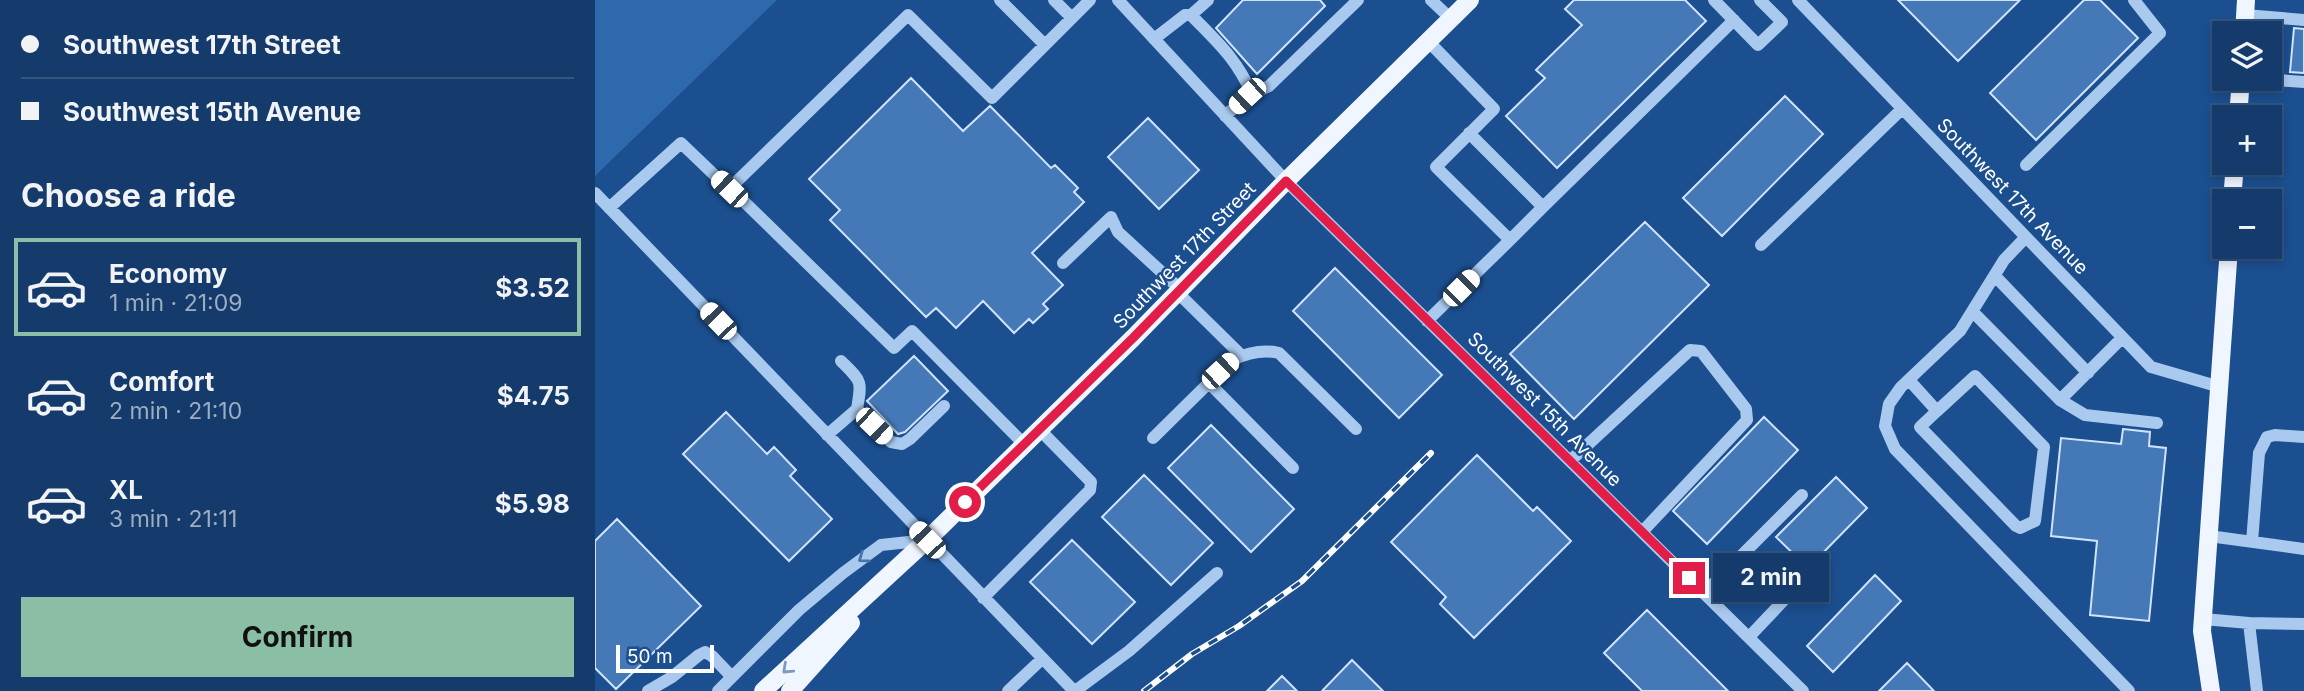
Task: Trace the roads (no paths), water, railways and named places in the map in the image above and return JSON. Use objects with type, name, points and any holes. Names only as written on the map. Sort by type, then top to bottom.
[{"type":"main road","name":"Southwest 17th Street","points":[[763,691],[927,540],[1470,0]]},
{"type":"main road","points":[[2211,691],[2202,631],[2228,259]]},
{"type":"main road","name":"Southwest 17th Street","points":[[790,691],[927,540]]},
{"type":"street","points":[[1000,0],[1045,45]]},
{"type":"street","points":[[1053,0],[1072,18]]},
{"type":"street","points":[[730,188],[908,15],[992,98],[1090,0]]},
{"type":"street","name":"Southwest 15th Avenue","points":[[1118,0],[1286,181],[1804,691]]},
{"type":"street","points":[[1154,39],[1185,15],[1191,15],[1208,0]]},
{"type":"street","points":[[1226,116],[1247,96],[1269,86],[1358,0]]},
{"type":"street","points":[[1431,0],[1451,19]]},
{"type":"street","points":[[1714,0],[1758,45],[1782,22],[1760,0]]},
{"type":"street","points":[[2026,165],[2160,33],[2134,0]]},
{"type":"street","name":"Southwest 17th Avenue","points":[[1799,1],[2151,367],[2220,387]]},
{"type":"street","points":[[1191,15],[1231,56],[1242,71],[1252,93]]},
{"type":"street","points":[[2245,16],[2304,20]]},
{"type":"street","points":[[1427,321],[1734,20]]},
{"type":"street","points":[[1428,41],[1494,109],[1436,167],[1510,240]]},
{"type":"street","points":[[2282,80],[2304,82]]},
{"type":"street","points":[[1761,245],[1902,109]]},
{"type":"street","points":[[1469,134],[1543,207]]},
{"type":"street","points":[[1024,444],[912,331],[894,348],[681,143],[600,202],[1074,691],[1129,651],[1217,573]]},
{"type":"street","points":[[1063,263],[1111,217],[1118,232],[1241,355]]},
{"type":"street","points":[[2026,237],[2004,260],[1960,331],[1909,380],[1889,404],[1885,426],[1895,449],[2129,691]]},
{"type":"street","points":[[1994,276],[2088,373]]},
{"type":"street","points":[[1973,312],[2060,400],[2085,415],[2157,423]]},
{"type":"street","points":[[2060,400],[2122,338]]},
{"type":"street","points":[[1153,438],[1232,360],[1241,355],[1267,350],[1279,353],[1356,429]]},
{"type":"street","points":[[1570,461],[1691,350],[1701,351],[1746,409],[1747,420],[1642,532]]},
{"type":"street","points":[[827,435],[856,409],[861,385],[858,377],[841,361]]},
{"type":"street","points":[[1975,376],[2044,447],[2035,521],[2020,528],[2016,526],[1920,427],[1937,411],[1975,376]]},
{"type":"street","points":[[1909,380],[1937,411]]},
{"type":"street","points":[[1208,383],[1293,468]]},
{"type":"street","points":[[856,409],[891,442],[902,444],[944,406]]},
{"type":"street","points":[[983,598],[1090,490],[1091,482],[1039,429]]},
{"type":"street","points":[[2252,542],[2259,453],[2267,437],[2304,437]]},
{"type":"street","points":[[1704,593],[1802,495]]},
{"type":"street","points":[[2209,536],[2304,549]]},
{"type":"street","points":[[718,691],[799,610],[881,545],[927,540]]},
{"type":"street","points":[[1749,637],[1800,583]]},
{"type":"street","points":[[2203,619],[2304,624]]},
{"type":"street","points":[[2249,623],[2257,691]]},
{"type":"street","points":[[648,691],[665,682],[705,652],[732,677]]},
{"type":"street","points":[[1008,691],[1042,660]]},
{"type":"railway","points":[[1144,691],[1192,654],[1239,626],[1302,581],[1431,453]]}]
